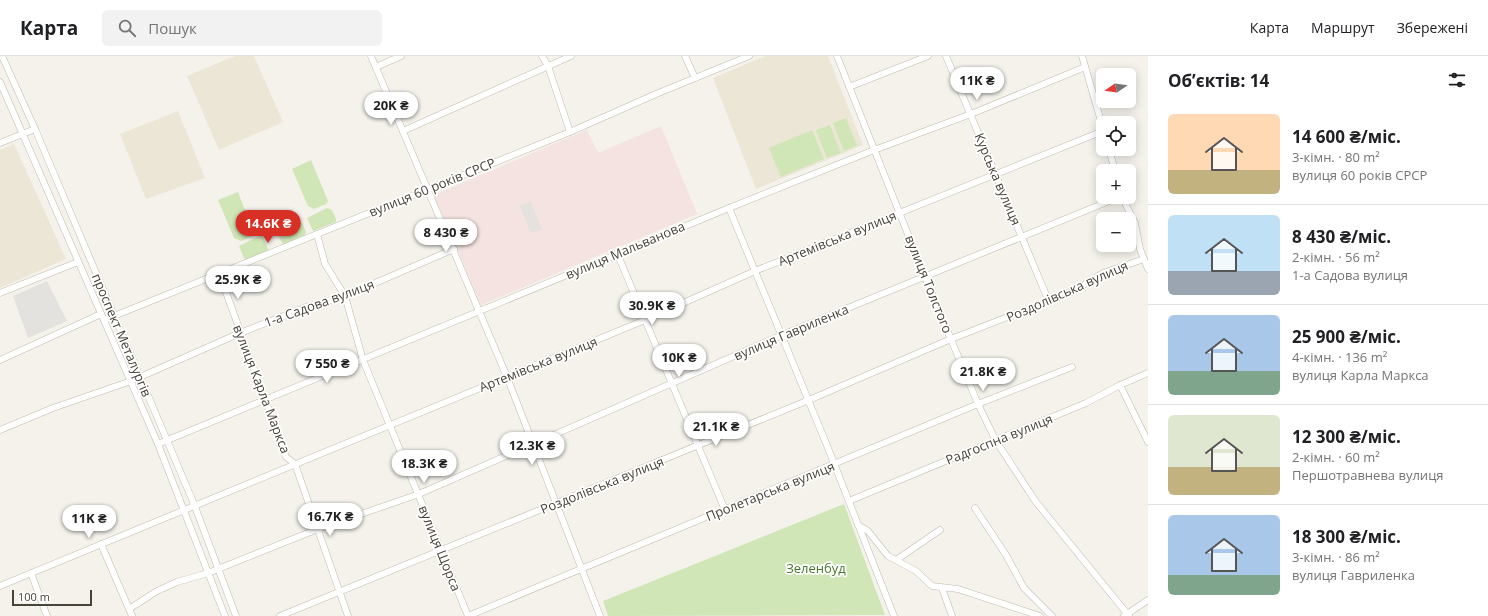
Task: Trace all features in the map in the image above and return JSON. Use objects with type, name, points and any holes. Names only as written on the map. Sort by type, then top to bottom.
[{"type":"street","name":"проспект Металургів","points":[[2,56],[35,129],[167,439],[194,504],[236,616]]},
{"type":"street","points":[[371,56],[507,377],[600,616]]},
{"type":"street","points":[[376,67],[401,56]]},
{"type":"street","points":[[542,56],[548,66],[570,132]]},
{"type":"street","points":[[403,131],[571,56]]},
{"type":"street","points":[[685,56],[695,78]]},
{"type":"street","name":"вулиця 60 років СРСР","points":[[104,320],[570,132],[749,56]]},
{"type":"street","name":"вулиця Толстого","points":[[837,56],[925,277],[978,404],[996,441],[1036,502],[1127,615]]},
{"type":"street","points":[[849,87],[928,56]]},
{"type":"street","name":"Курська вулиця","points":[[946,56],[1049,302]]},
{"type":"street","points":[[1082,56],[1099,116]]},
{"type":"street","name":"вулиця Мальванова","points":[[158,444],[729,208],[874,150],[971,114],[1085,67]]},
{"type":"street","name":"проспект Металургів","points":[[0,82],[158,444],[225,616]]},
{"type":"street","points":[[0,143],[35,129]]},
{"type":"street","name":"Артемівська вулиця","points":[[184,509],[645,320],[755,271],[1096,134]]},
{"type":"street","name":"вулиця Гавриленка","points":[[208,573],[318,529],[419,494],[782,335],[1103,204]]},
{"type":"street","points":[[1124,204],[1135,222],[1148,269]]},
{"type":"street","points":[[729,208],[809,400],[894,616]]},
{"type":"street","name":"вулиця Щорса","points":[[317,234],[325,264],[345,296],[363,360],[391,424],[468,616]]},
{"type":"street","name":"1-а Садова вулиця","points":[[131,381],[240,333],[309,306],[345,296],[454,249]]},
{"type":"street","points":[[617,254],[725,510]]},
{"type":"street","name":"Роздолівська вулиця","points":[[280,616],[809,400],[951,339],[1049,302],[1074,291],[1103,273],[1144,259]]},
{"type":"street","points":[[0,293],[78,262]]},
{"type":"street","points":[[82,270],[92,264]]},
{"type":"street","name":"вулиця Карла Маркса","points":[[219,273],[286,457],[295,464],[348,616]]},
{"type":"street","points":[[0,360],[101,314]]},
{"type":"street","name":"Пролетарська вулиця","points":[[468,616],[835,465],[978,404],[1072,367]]},
{"type":"street","name":"Радгоспна вулиця","points":[[849,501],[1086,403],[1120,385],[1148,373]]},
{"type":"street","points":[[0,430],[53,408],[131,381]]},
{"type":"street","points":[[1120,385],[1148,442]]},
{"type":"street","points":[[975,508],[1006,555],[1024,588],[1052,616]]},
{"type":"street","points":[[0,586],[184,509]]},
{"type":"street","points":[[858,525],[868,531],[888,556],[916,571],[932,586],[958,590],[1040,616]]},
{"type":"street","points":[[896,560],[940,530]]},
{"type":"street","points":[[101,544],[132,616]]},
{"type":"street","points":[[30,573],[47,616]]},
{"type":"street","points":[[129,609],[157,591],[177,582],[208,573]]},
{"type":"street","points":[[942,588],[952,616]]},
{"type":"street","points":[[1127,615],[1148,600]]},
{"type":"shaded area","points":[[235,56],[254,56],[283,122],[219,150],[187,76]]},
{"type":"shaded area","points":[[765,56],[828,56],[863,145],[756,189],[713,78]]},
{"type":"shaded area","points":[[178,111],[205,178],[146,199],[120,134]]},
{"type":"shaded area","points":[[661,126],[697,214],[481,305],[434,195],[587,130],[598,153]]},
{"type":"shaded area","points":[[14,144],[66,259],[0,288],[0,150]]},
{"type":"shaded area","points":[[531,202],[542,229],[531,233],[520,206]]},
{"type":"shaded area","points":[[47,281],[67,321],[28,338],[13,296]]},
{"type":"green space","points":[[846,118],[857,146],[844,151],[833,123]]},
{"type":"green space","points":[[830,125],[841,153],[827,158],[816,130]]},
{"type":"green space","points":[[812,130],[824,159],[781,177],[769,148]]},
{"type":"green space","points":[[311,160],[328,201],[326,204],[314,209],[308,206],[292,169]]},
{"type":"green space","points":[[238,192],[254,233],[253,236],[241,241],[234,238],[218,200]]},
{"type":"green space","points":[[327,208],[332,210],[336,222],[313,231],[307,218]]},
{"type":"green space","points":[[297,221],[302,223],[306,232],[305,235],[283,245],[276,230]]},
{"type":"green space","points":[[262,235],[269,251],[245,260],[239,246]]},
{"type":"green space","name":"Зеленбуд","points":[[844,504],[885,615],[608,616],[603,601]]}]
